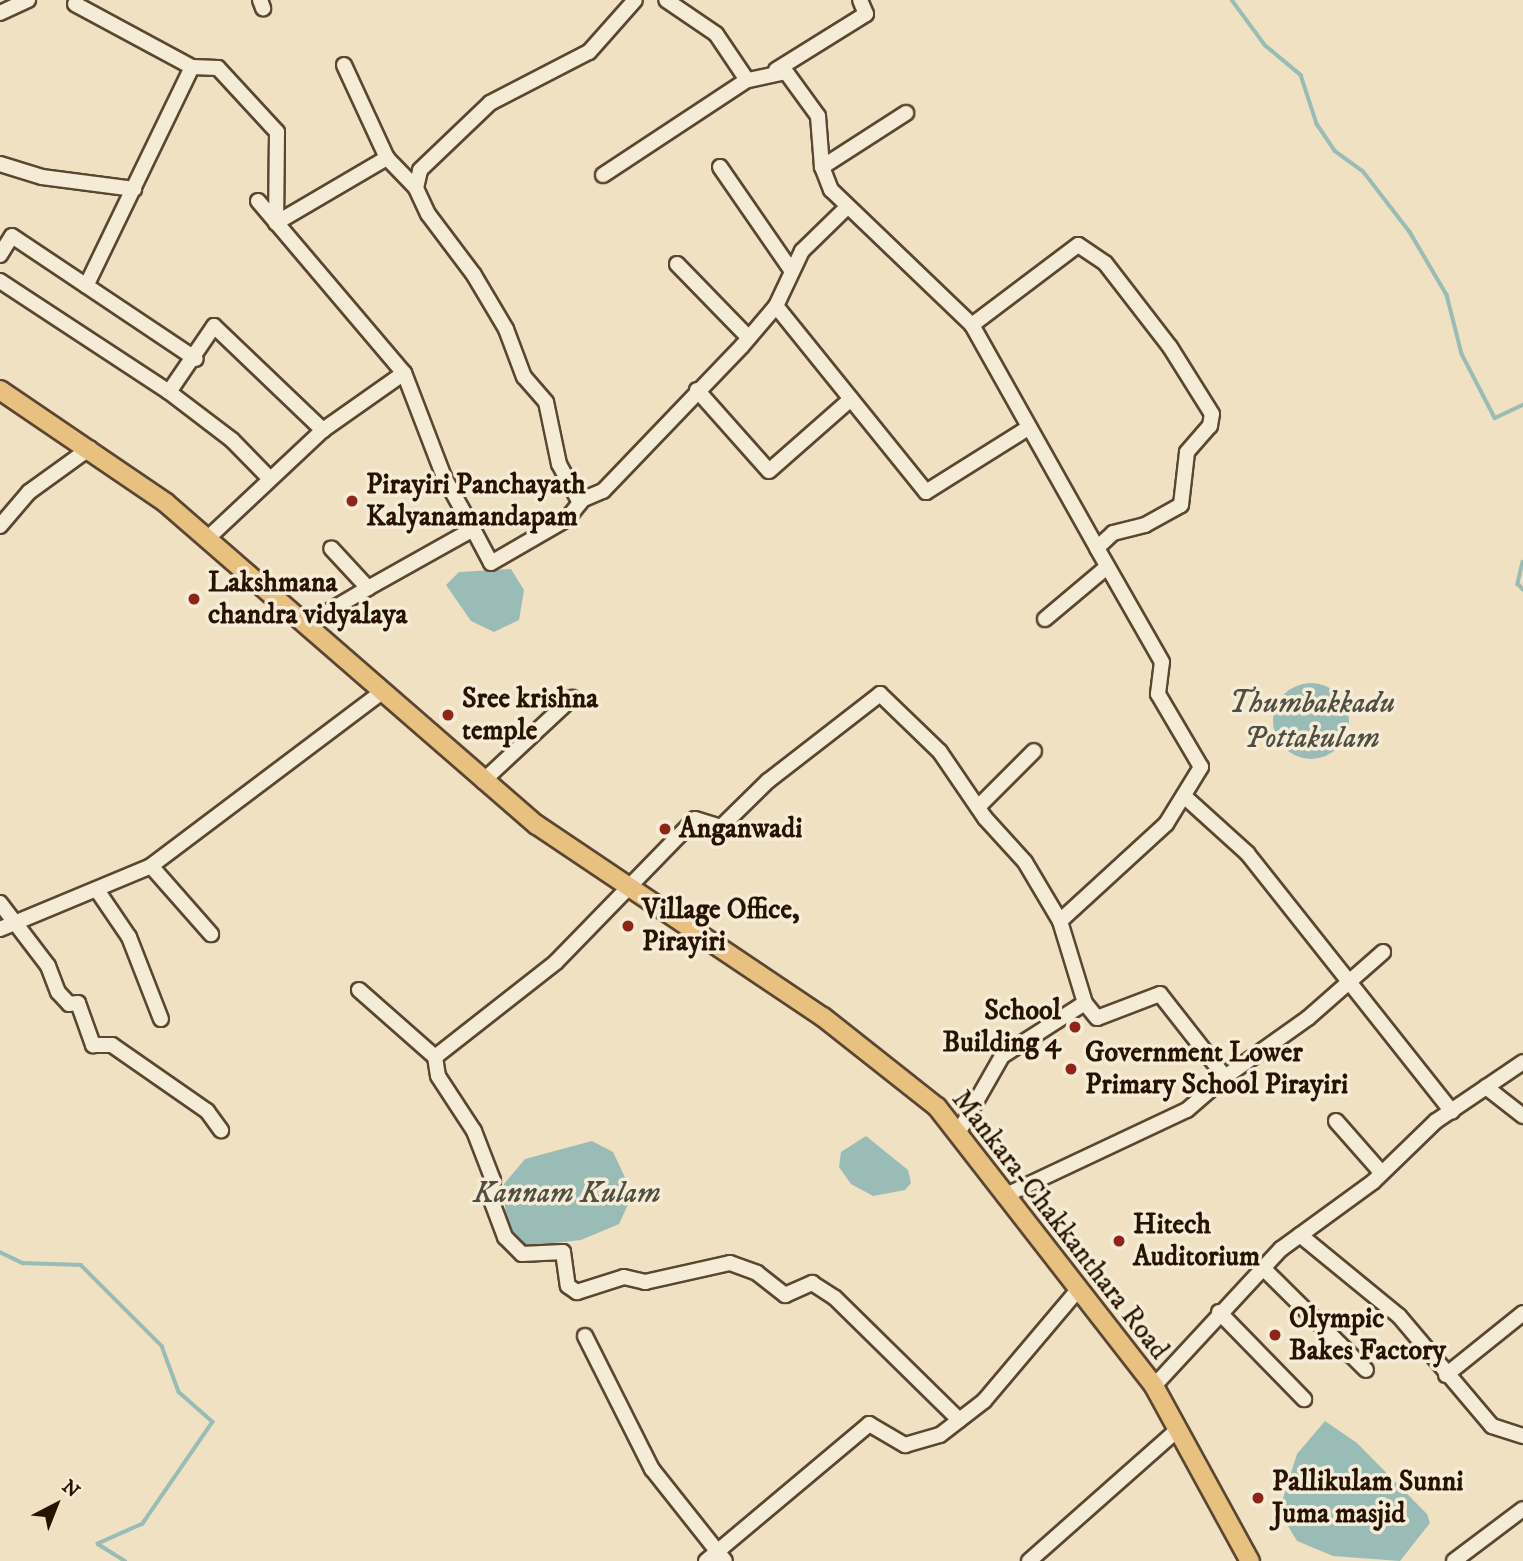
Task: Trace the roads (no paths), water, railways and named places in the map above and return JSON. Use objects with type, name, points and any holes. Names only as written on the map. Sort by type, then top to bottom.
[{"type":"main road","name":"Mankara-Chakkanthara Road","points":[[0,390],[90,448],[208,538],[483,781],[631,887],[823,1017],[937,1107],[1077,1291],[1154,1386],[1250,1561]]},
{"type":"street","points":[[0,13],[28,0]]},
{"type":"street","points":[[416,188],[427,160],[475,115],[583,57],[635,0]]},
{"type":"street","points":[[666,0],[716,34],[747,80]]},
{"type":"street","points":[[603,175],[747,80],[776,70],[866,14],[860,0]]},
{"type":"street","points":[[75,4],[192,67],[218,68],[277,132],[276,223]]},
{"type":"street","points":[[344,65],[387,158],[416,188],[506,329],[523,377],[546,402],[559,464],[579,501]]},
{"type":"street","points":[[86,286],[192,67]]},
{"type":"street","points":[[776,70],[786,72],[818,116],[822,167],[846,208],[884,235],[972,325],[1162,662],[1158,694],[1199,758],[1201,767],[1185,797],[1131,862],[1060,921]]},
{"type":"street","points":[[822,167],[906,113]]},
{"type":"street","points":[[276,223],[387,158]]},
{"type":"street","points":[[0,164],[42,177],[134,189]]},
{"type":"street","points":[[720,167],[791,270]]},
{"type":"street","points":[[258,201],[404,373],[444,477],[491,563],[567,519],[579,501],[603,491],[749,338],[776,306],[802,251],[846,208]]},
{"type":"street","points":[[0,255],[12,236],[196,359]]},
{"type":"street","points":[[972,325],[1078,245],[1096,253],[1127,289],[1212,414],[1210,426],[1195,437],[1183,462],[1181,505],[1145,526],[1113,533],[1097,548]]},
{"type":"street","points":[[677,264],[749,338]]},
{"type":"street","points":[[0,281],[169,391],[232,440],[270,480]]},
{"type":"street","points":[[776,306],[926,492],[1028,428]]},
{"type":"street","points":[[169,391],[196,359],[214,326],[323,430]]},
{"type":"street","points":[[208,538],[323,430],[404,373]]},
{"type":"street","points":[[697,390],[769,471],[851,399]]},
{"type":"street","points":[[0,526],[29,492],[90,448]]},
{"type":"street","points":[[307,624],[473,528]]},
{"type":"street","points":[[331,548],[368,588]]},
{"type":"street","points":[[1045,619],[1107,567]]},
{"type":"street","points":[[0,929],[13,918],[97,890],[151,866],[382,692]]},
{"type":"street","points":[[435,1057],[556,962],[631,887],[643,867],[663,855],[695,819],[722,827],[768,780],[880,694],[940,752],[978,807],[1025,862],[1060,921],[1085,1003],[1097,1018],[1160,994],[1225,1077]]},
{"type":"street","points":[[483,781],[572,698]]},
{"type":"street","points":[[978,807],[1034,751]]},
{"type":"street","points":[[1185,797],[1247,853],[1353,981],[1452,1112]]},
{"type":"street","points":[[151,866],[211,933]]},
{"type":"street","points":[[97,890],[129,937],[161,1019]]},
{"type":"street","points":[[0,903],[59,983],[58,992],[69,1004],[78,1003],[93,1045],[112,1045],[207,1111],[221,1130]]},
{"type":"street","points":[[1004,1196],[1187,1110],[1225,1077],[1353,981],[1383,952]]},
{"type":"street","points":[[359,990],[435,1057],[438,1076],[474,1130],[493,1180],[490,1197],[505,1237],[522,1254],[563,1252],[568,1286],[577,1292],[624,1278],[645,1282],[730,1264],[757,1273],[785,1295],[812,1283],[835,1298],[959,1420]]},
{"type":"street","points":[[957,1135],[1002,1056],[1085,1003]]},
{"type":"street","points":[[1154,1386],[1219,1312],[1300,1235],[1452,1112],[1523,1062]]},
{"type":"street","points":[[1486,1087],[1523,1116]]},
{"type":"street","points":[[1336,1121],[1381,1172]]},
{"type":"street","points":[[1300,1235],[1399,1316],[1446,1375],[1501,1434],[1523,1436]]},
{"type":"street","points":[[1265,1270],[1366,1370]]},
{"type":"street","points":[[585,1336],[652,1469],[715,1559],[869,1424],[905,1445],[940,1435],[984,1401],[1077,1291]]},
{"type":"street","points":[[1219,1312],[1304,1399]]},
{"type":"street","points":[[1446,1375],[1523,1313]]},
{"type":"street","points":[[1029,1561],[1177,1430]]},
{"type":"street","points":[[1454,1561],[1523,1509]]},
{"type":"water","points":[[511,569],[524,590],[519,620],[494,632],[471,621],[446,585],[459,572]]},
{"type":"water","name":"Thumbakkadu Pottakulam","points":[[1311,683],[1325,686],[1338,694],[1346,707],[1349,721],[1346,735],[1338,748],[1325,756],[1311,759],[1297,756],[1284,748],[1276,735],[1273,721],[1276,707],[1284,694],[1297,686]]},
{"type":"water","points":[[866,1136],[908,1170],[911,1183],[905,1190],[873,1196],[851,1184],[839,1167],[841,1152]]},
{"type":"water","name":"Kannam Kulam","points":[[592,1141],[613,1152],[633,1194],[619,1224],[581,1240],[527,1246],[506,1223],[504,1184],[525,1159]]},
{"type":"water","points":[[1325,1421],[1357,1443],[1427,1514],[1430,1523],[1400,1561],[1333,1556],[1297,1541],[1279,1511],[1297,1454]]},
{"type":"waterway","points":[[1232,0],[1265,45],[1301,75],[1317,124],[1335,151],[1363,171],[1410,232],[1447,295],[1462,354],[1495,418],[1523,405]]},
{"type":"waterway","points":[[1523,562],[1518,584],[1523,589]]},
{"type":"waterway","points":[[0,1252],[23,1263],[81,1265],[162,1346],[179,1392],[213,1422],[143,1524],[98,1544],[125,1561]]},
{"type":"place","name":"Pirayiri Panchayath Kalyanamandapam","points":[[352,501]]},
{"type":"place","name":"Lakshmana chandra vidyalaya","points":[[194,599]]},
{"type":"place","name":"Sree krishna temple","points":[[448,715]]},
{"type":"place","name":"Anganwadi","points":[[665,829]]},
{"type":"place","name":"Village Office, Pirayiri","points":[[628,926]]},
{"type":"place","name":"School Building 4","points":[[1075,1027]]},
{"type":"place","name":"Government Lower Primary School Pirayiri","points":[[1071,1069]]},
{"type":"place","name":"Hitech Auditorium","points":[[1119,1241]]},
{"type":"place","name":"Olympic Bakes Factory","points":[[1275,1335]]},
{"type":"place","name":"Pallikulam Sunni Juma masjid","points":[[1258,1498]]}]
